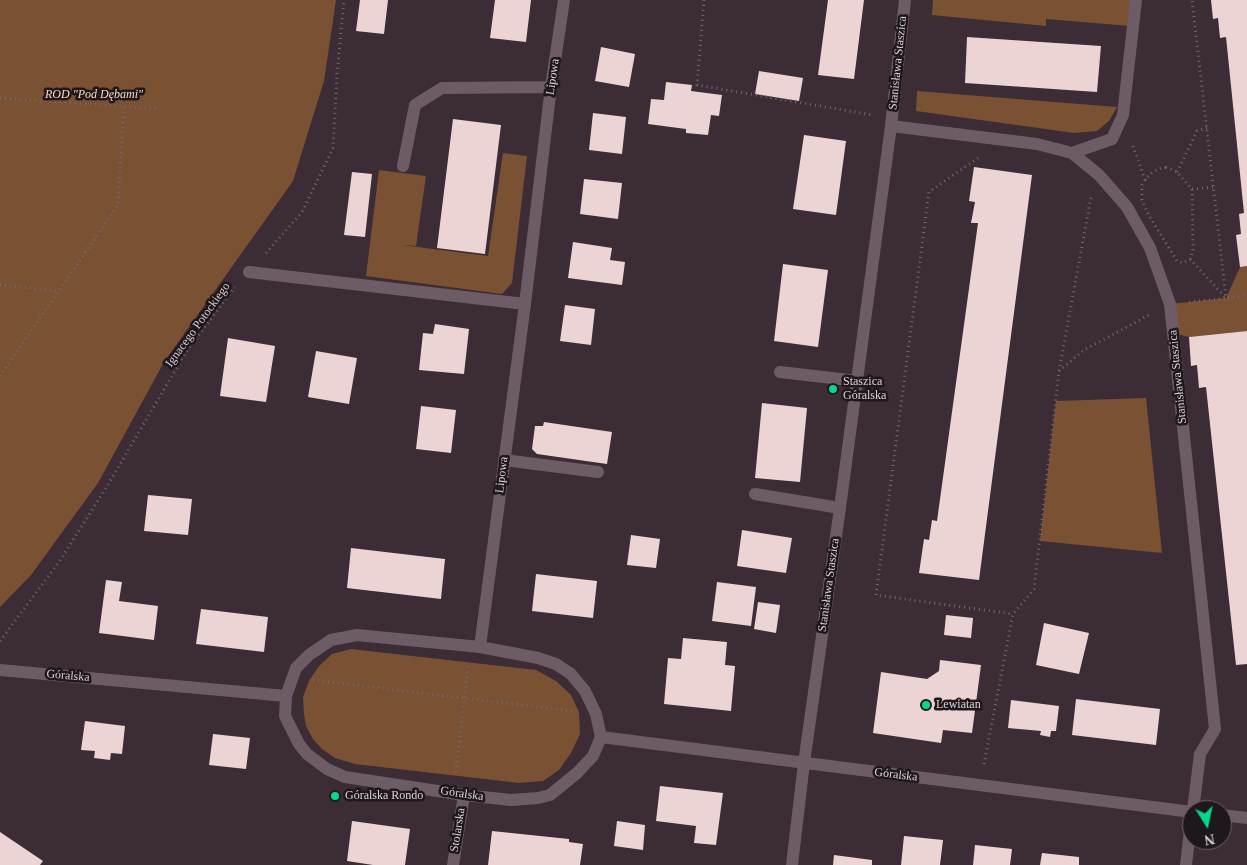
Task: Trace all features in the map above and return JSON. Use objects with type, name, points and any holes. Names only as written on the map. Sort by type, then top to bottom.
[{"type":"street","name":"Lipowa","points":[[475,646],[504,460],[551,87],[564,0]]},
{"type":"street","name":"Stanisława Staszica","points":[[792,865],[804,763],[858,381],[891,126],[905,0]]},
{"type":"street","points":[[1072,153],[1112,139],[1122,115],[1136,0]]},
{"type":"street","points":[[403,166],[415,106],[442,88],[551,87]]},
{"type":"street","name":"Stanisława Staszica","points":[[891,126],[1037,144],[1072,153],[1096,172],[1127,207],[1150,248],[1170,304],[1215,729],[1200,754],[1194,800]]},
{"type":"street","points":[[250,272],[525,304]]},
{"type":"street","points":[[780,372],[858,381]]},
{"type":"street","points":[[504,460],[598,472]]},
{"type":"street","points":[[755,494],[840,508]]},
{"type":"street","name":"Góralska","points":[[357,636],[475,646],[538,658],[556,664],[571,674],[585,691],[596,714],[601,737],[592,756],[577,773],[550,795],[511,800],[345,777],[327,769],[306,754],[285,716],[286,696],[296,668],[309,655],[331,640],[357,636]]},
{"type":"street","name":"Góralska","points":[[0,670],[286,696]]},
{"type":"street","name":"Góralska","points":[[601,737],[1182,811]]},
{"type":"street","name":"Stolarska","points":[[453,865],[459,794]]},
{"type":"street","points":[[1232,816],[1247,818]]},
{"type":"street","name":"Stanisława Staszica","points":[[1186,865],[1188,850]]},
{"type":"path","name":"Ignacego Potockiego","points":[[0,641],[59,562],[106,488],[186,352],[230,293],[302,212],[333,148],[344,0]]},
{"type":"path","points":[[704,0],[697,85],[876,115]]},
{"type":"path","points":[[1192,0],[1226,298]]},
{"type":"path","points":[[0,98],[158,109]]},
{"type":"path","points":[[0,376],[118,205],[124,107]]},
{"type":"path","points":[[1122,115],[1145,181]]},
{"type":"path","points":[[1177,172],[1197,131],[1206,128]]},
{"type":"path","points":[[1003,140],[929,192],[876,595],[1013,614]]},
{"type":"path","points":[[1166,167],[1177,172],[1192,189],[1193,250],[1190,259],[1183,263],[1177,261],[1148,214],[1142,200],[1142,185],[1149,175],[1158,169],[1166,167]]},
{"type":"path","points":[[984,764],[1013,614],[1034,589],[1060,371],[1096,172]]},
{"type":"path","points":[[1192,189],[1214,188]]},
{"type":"path","points":[[1190,259],[1226,298]]},
{"type":"path","points":[[0,285],[59,291]]},
{"type":"path","points":[[1060,371],[1084,350],[1170,304],[1247,295]]},
{"type":"path","points":[[459,794],[465,698],[475,646]]},
{"type":"path","points":[[292,677],[596,714]]},
{"type":"green space","name":"ROD \"Pod Dębami\"","points":[[0,0],[336,0],[324,81],[293,181],[164,362],[98,483],[31,575],[0,607]]},
{"type":"green space","points":[[933,0],[1131,0],[1129,26],[1046,19],[1046,26],[932,15]]},
{"type":"green space","points":[[917,91],[1117,107],[1109,121],[1097,131],[1074,133],[916,111]]},
{"type":"green space","points":[[503,153],[527,156],[512,283],[502,294],[366,276],[379,170],[426,176],[416,246],[402,245],[488,256]]},
{"type":"green space","points":[[1247,266],[1247,331],[1189,337],[1173,333],[1170,304],[1226,298],[1240,267]]},
{"type":"green space","points":[[1146,398],[1162,553],[1040,541],[1056,401]]},
{"type":"green space","points":[[351,649],[536,670],[556,681],[571,695],[579,712],[580,734],[571,753],[559,770],[543,781],[519,783],[355,764],[335,758],[322,749],[313,739],[306,726],[303,697],[309,681],[319,666],[332,654]]},
{"type":"building","points":[[360,0],[388,0],[384,34],[356,31]]},
{"type":"building","points":[[495,0],[531,0],[526,42],[490,38]]},
{"type":"building","points":[[828,0],[864,0],[854,79],[818,75]]},
{"type":"building","points":[[1211,0],[1247,0],[1247,266],[1240,267],[1236,235],[1241,234],[1239,214],[1244,213],[1226,37],[1220,38],[1218,18],[1213,19]]},
{"type":"building","points":[[967,37],[1101,46],[1097,92],[965,83]]},
{"type":"building","points":[[601,47],[635,54],[629,87],[595,81]]},
{"type":"building","points":[[759,71],[803,78],[799,101],[755,94]]},
{"type":"building","points":[[666,82],[692,85],[691,91],[722,95],[719,116],[711,115],[708,135],[686,133],[686,129],[648,124],[651,99],[664,100]]},
{"type":"building","points":[[593,113],[626,117],[622,154],[589,150]]},
{"type":"building","points":[[453,119],[501,125],[485,254],[437,248]]},
{"type":"building","points":[[804,135],[846,141],[836,215],[793,209]]},
{"type":"building","points":[[974,167],[1032,175],[979,580],[919,573],[924,539],[929,540],[932,520],[937,521],[978,223],[971,223],[975,202],[969,201]]},
{"type":"building","points":[[352,172],[372,174],[365,237],[344,235]]},
{"type":"building","points":[[584,179],[622,183],[618,219],[580,214]]},
{"type":"building","points":[[573,242],[612,248],[610,260],[625,262],[622,285],[568,278]]},
{"type":"building","points":[[783,264],[828,270],[818,347],[774,341]]},
{"type":"building","points":[[565,305],[595,309],[591,345],[560,341]]},
{"type":"building","points":[[435,324],[469,329],[464,374],[419,370],[423,333],[433,334]]},
{"type":"building","points":[[1247,331],[1247,664],[1236,665],[1206,387],[1199,388],[1197,365],[1191,366],[1189,337]]},
{"type":"building","points":[[228,338],[275,346],[266,402],[220,396]]},
{"type":"building","points":[[316,351],[357,358],[349,404],[308,397]]},
{"type":"building","points":[[762,403],[807,408],[800,482],[755,478]]},
{"type":"building","points":[[421,406],[456,410],[451,453],[416,449]]},
{"type":"building","points":[[544,422],[612,432],[607,464],[537,454],[532,449],[535,426],[543,426]]},
{"type":"building","points":[[148,495],[192,499],[188,535],[144,531]]},
{"type":"building","points":[[742,530],[792,538],[786,573],[737,566]]},
{"type":"building","points":[[631,535],[660,539],[656,568],[627,565]]},
{"type":"building","points":[[351,548],[445,559],[441,599],[347,588]]},
{"type":"building","points":[[536,574],[597,581],[593,618],[532,611]]},
{"type":"building","points":[[106,580],[122,582],[119,601],[158,606],[154,640],[99,633]]},
{"type":"building","points":[[717,582],[756,587],[751,626],[712,621]]},
{"type":"building","points":[[758,602],[780,605],[776,633],[754,629]]},
{"type":"building","points":[[201,609],[268,617],[264,652],[196,644]]},
{"type":"building","points":[[946,615],[973,618],[971,638],[944,635]]},
{"type":"building","points":[[1044,623],[1089,633],[1079,674],[1036,665]]},
{"type":"building","points":[[683,638],[727,642],[725,665],[735,666],[731,711],[664,704],[668,658],[681,659]]},
{"type":"building","name":"Lewiatan","points":[[940,660],[981,665],[972,733],[943,730],[941,743],[873,733],[881,672],[927,679],[939,671]]},
{"type":"building","points":[[1076,699],[1160,709],[1156,745],[1072,735]]},
{"type":"building","points":[[1011,700],[1059,706],[1056,731],[1051,731],[1050,737],[1040,735],[1041,731],[1008,728]]},
{"type":"building","points":[[85,721],[125,726],[122,754],[111,753],[110,760],[94,758],[95,751],[81,750]]},
{"type":"building","points":[[213,734],[250,738],[246,769],[209,765]]},
{"type":"building","points":[[660,786],[723,793],[716,845],[694,843],[696,826],[656,821]]},
{"type":"building","points":[[352,821],[410,829],[405,865],[373,865],[347,861]]},
{"type":"building","points":[[617,821],[645,825],[643,850],[614,846]]},
{"type":"building","points":[[492,831],[569,839],[569,842],[583,844],[580,865],[488,865]]},
{"type":"building","points":[[0,832],[43,861],[40,865],[0,865]]},
{"type":"building","points":[[904,836],[943,840],[940,865],[901,865]]},
{"type":"building","points":[[975,845],[1012,849],[1010,865],[973,865]]},
{"type":"building","points":[[1042,853],[1079,857],[1079,865],[1040,865]]},
{"type":"building","points":[[834,855],[872,860],[872,865],[833,865]]},
{"type":"place","name":"Staszica Góralska","points":[[833,389]]},
{"type":"place","name":"Lewiatan","points":[[926,705]]},
{"type":"place","name":"Góralska Rondo","points":[[335,796]]}]
